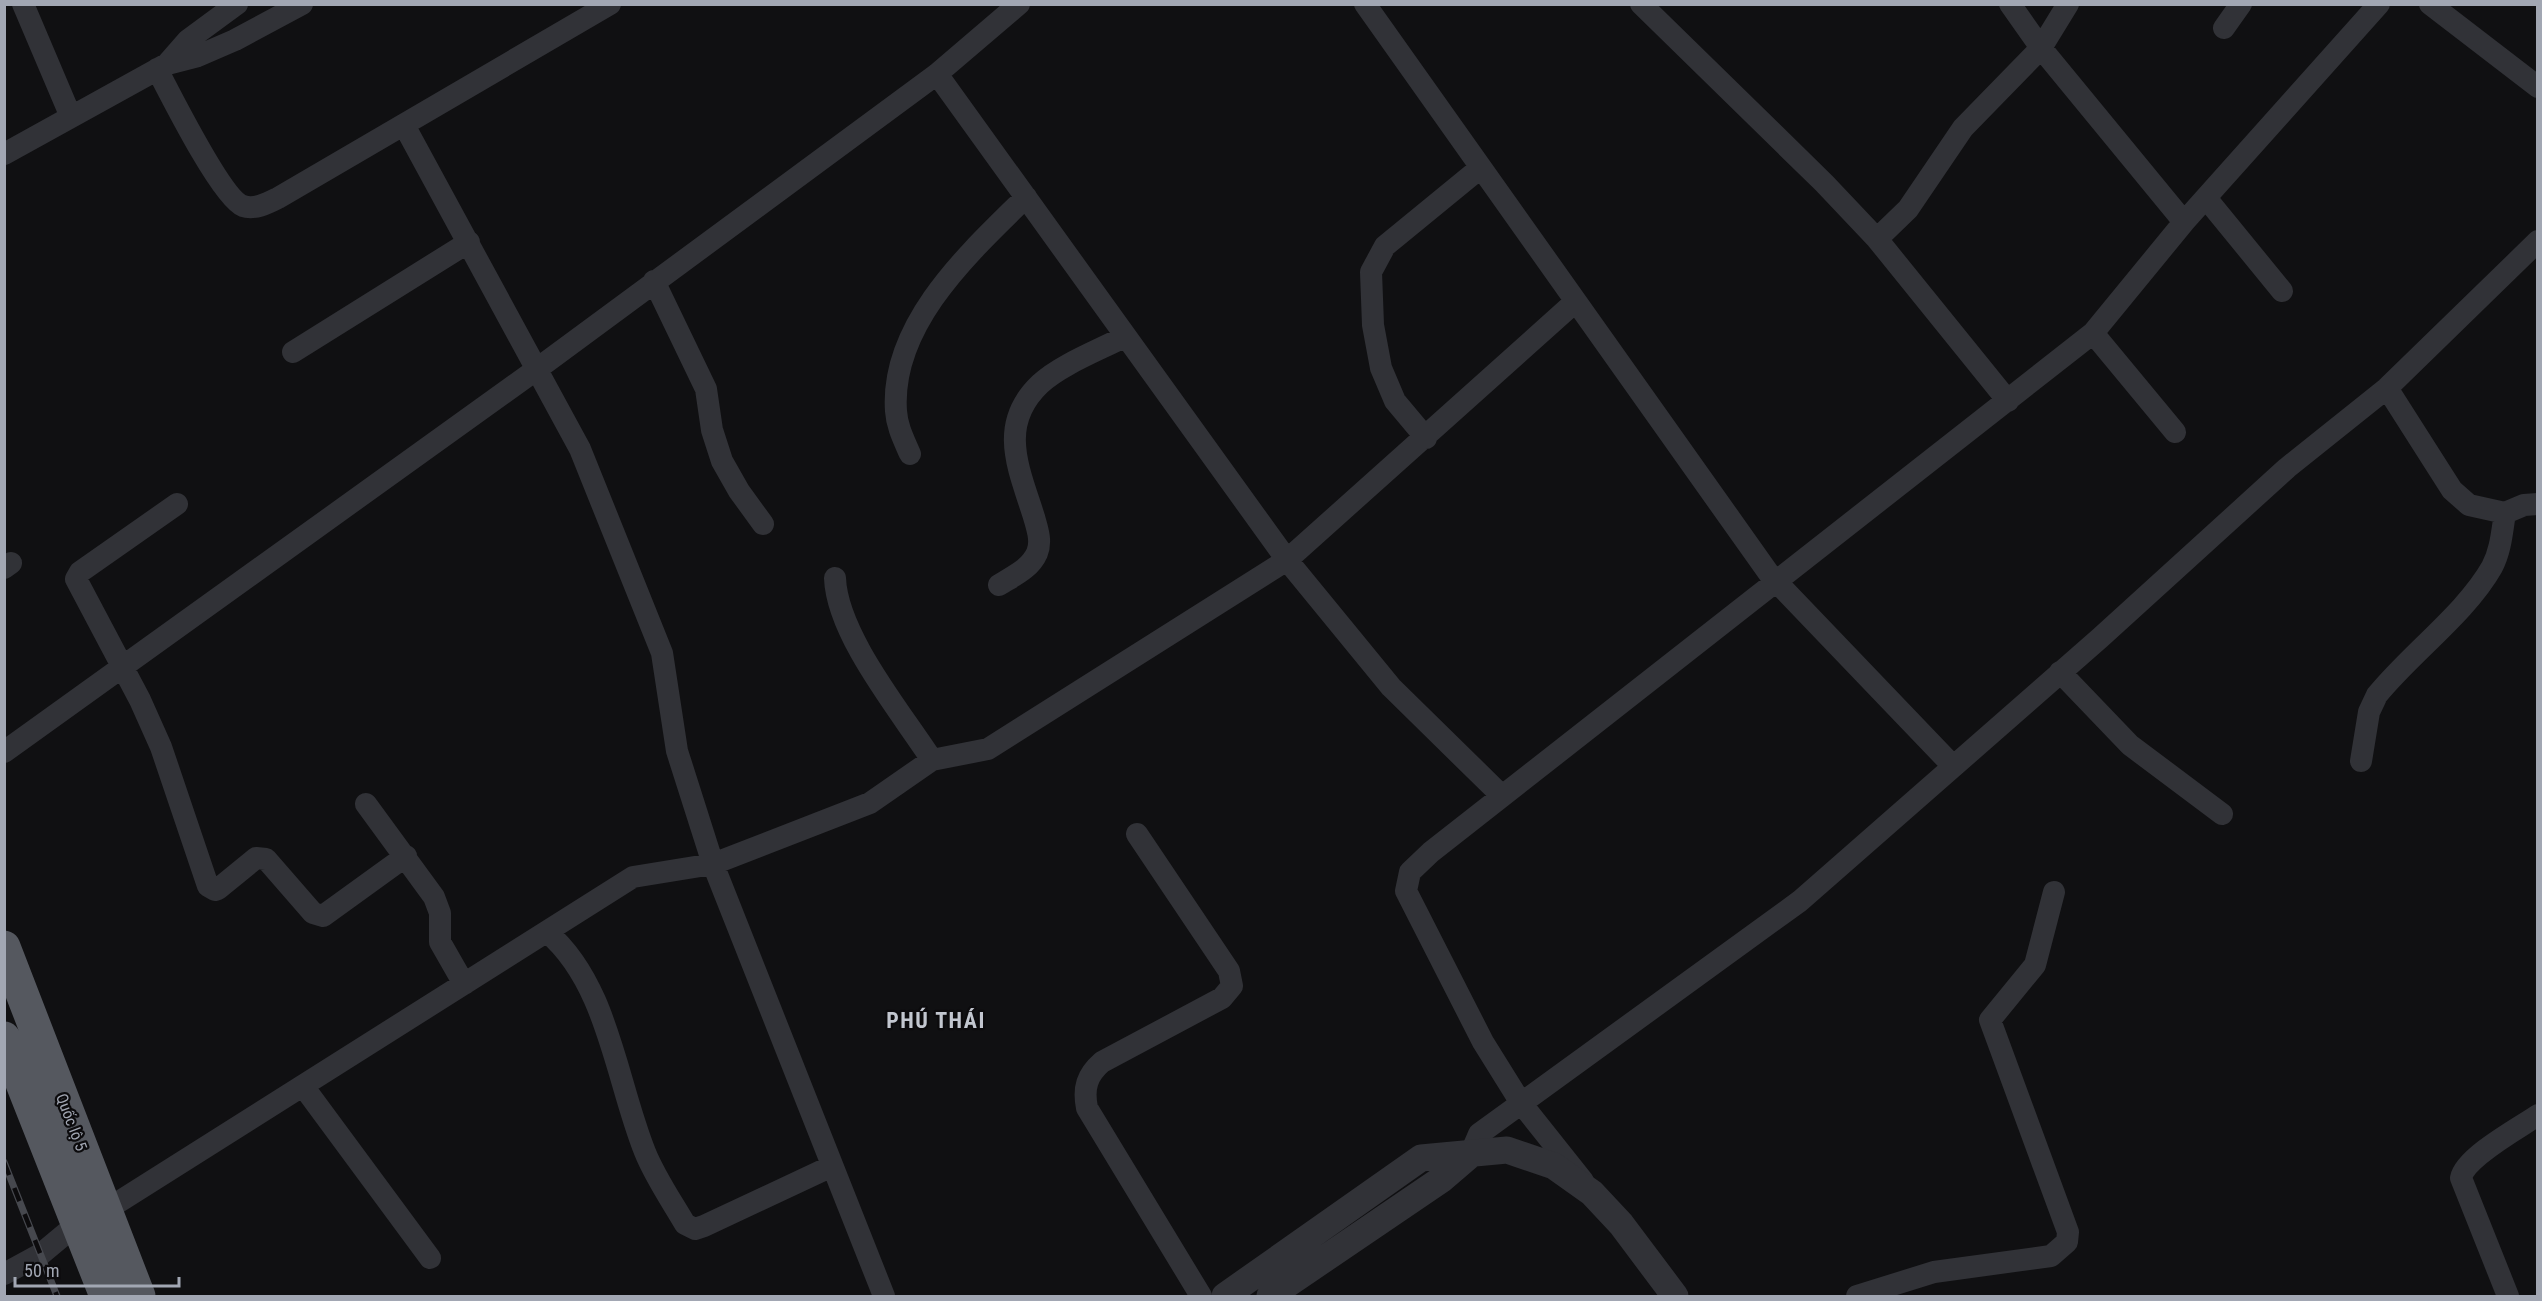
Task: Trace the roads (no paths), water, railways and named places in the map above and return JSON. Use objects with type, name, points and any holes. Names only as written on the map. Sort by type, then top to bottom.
[{"type":"highway","name":"Quốc lộ 5","points":[[4,947],[92,1217],[106,1296]]},
{"type":"highway","name":"Quốc lộ 5","points":[[4,1038],[92,1217],[139,1296]]},
{"type":"street","points":[[23,4],[71,117]]},
{"type":"street","points":[[162,67],[188,40],[237,4]]},
{"type":"street","points":[[4,154],[162,67],[198,56],[236,40],[302,4]]},
{"type":"street","points":[[162,67],[221,183],[242,206],[253,207],[278,198],[610,4]]},
{"type":"street","points":[[4,752],[537,369],[937,74],[1019,4]]},
{"type":"street","points":[[1365,4],[1479,169],[1770,575],[1953,766]]},
{"type":"street","points":[[1641,4],[1877,238],[2008,401]]},
{"type":"street","points":[[2010,4],[2041,48],[2184,222]]},
{"type":"street","points":[[1877,238],[1908,209],[1963,128],[2041,48],[2068,4]]},
{"type":"street","points":[[2224,28],[2241,4]]},
{"type":"street","points":[[1675,1296],[1621,1224],[1592,1193],[1521,1102],[1483,1042],[1406,891],[1410,872],[1502,796],[2093,333],[2184,222],[2379,4]]},
{"type":"street","points":[[2430,4],[2538,87]]},
{"type":"street","points":[[937,74],[1124,337],[1287,560],[1391,687],[1502,796]]},
{"type":"street","points":[[404,125],[580,449],[662,653],[677,751],[712,864],[884,1296]]},
{"type":"street","points":[[1426,438],[1395,401],[1381,368],[1373,325],[1371,272],[1385,246],[1479,169]]},
{"type":"street","points":[[910,454],[900,432],[896,411],[897,383],[910,341],[920,321],[954,273],[981,241],[1026,197]]},
{"type":"street","points":[[2206,198],[2282,291]]},
{"type":"street","points":[[1270,1296],[1442,1179],[1470,1155],[1479,1134],[1800,901],[2287,468],[2387,388],[2538,241]]},
{"type":"street","points":[[293,352],[469,242]]},
{"type":"street","points":[[654,281],[706,389],[712,430],[722,460],[739,491],[763,524]]},
{"type":"street","points":[[4,1274],[41,1254],[92,1217],[633,877],[712,864],[870,802],[932,760],[988,749],[1287,560],[1426,438],[1575,302]]},
{"type":"street","points":[[2093,333],[2175,432]]},
{"type":"street","points":[[999,585],[1022,571],[1038,550],[1038,531],[1014,451],[1013,432],[1018,417],[1031,394],[1050,376],[1124,337]]},
{"type":"street","points":[[2387,388],[2452,490],[2469,505],[2505,513],[2524,505],[2538,504]]},
{"type":"street","points":[[177,504],[77,575],[77,584],[161,747],[211,889],[218,889],[256,858],[261,857],[266,859],[313,914],[323,916],[406,856]]},
{"type":"street","points":[[2361,761],[2369,712],[2377,695],[2472,594],[2492,566],[2501,543],[2505,513]]},
{"type":"street","points":[[835,578],[835,592],[847,628],[932,760]]},
{"type":"street","points":[[2060,672],[2130,745],[2222,814]]},
{"type":"street","points":[[366,804],[406,856],[438,904],[440,942],[464,984]]},
{"type":"street","points":[[1137,834],[1229,971],[1232,986],[1221,998],[1102,1062],[1093,1070],[1084,1093],[1087,1108],[1201,1296]]},
{"type":"street","points":[[1857,1296],[1934,1272],[2051,1256],[2061,1250],[2067,1242],[2068,1232],[1990,1020],[2035,965],[2054,892]]},
{"type":"street","points":[[547,932],[562,944],[586,978],[645,1151],[685,1224],[695,1228],[704,1226],[832,1166]]},
{"type":"street","points":[[303,1086],[430,1258]]},
{"type":"street","points":[[2508,1296],[2461,1178],[2462,1172],[2476,1157],[2538,1115]]},
{"type":"street","points":[[1225,1296],[1421,1158],[1507,1150],[1554,1166],[1592,1193]]},
{"type":"railway","points":[[4,1162],[57,1296]]},
{"type":"district","name":"PHÚ THÁI","points":[[936,1020]]}]
